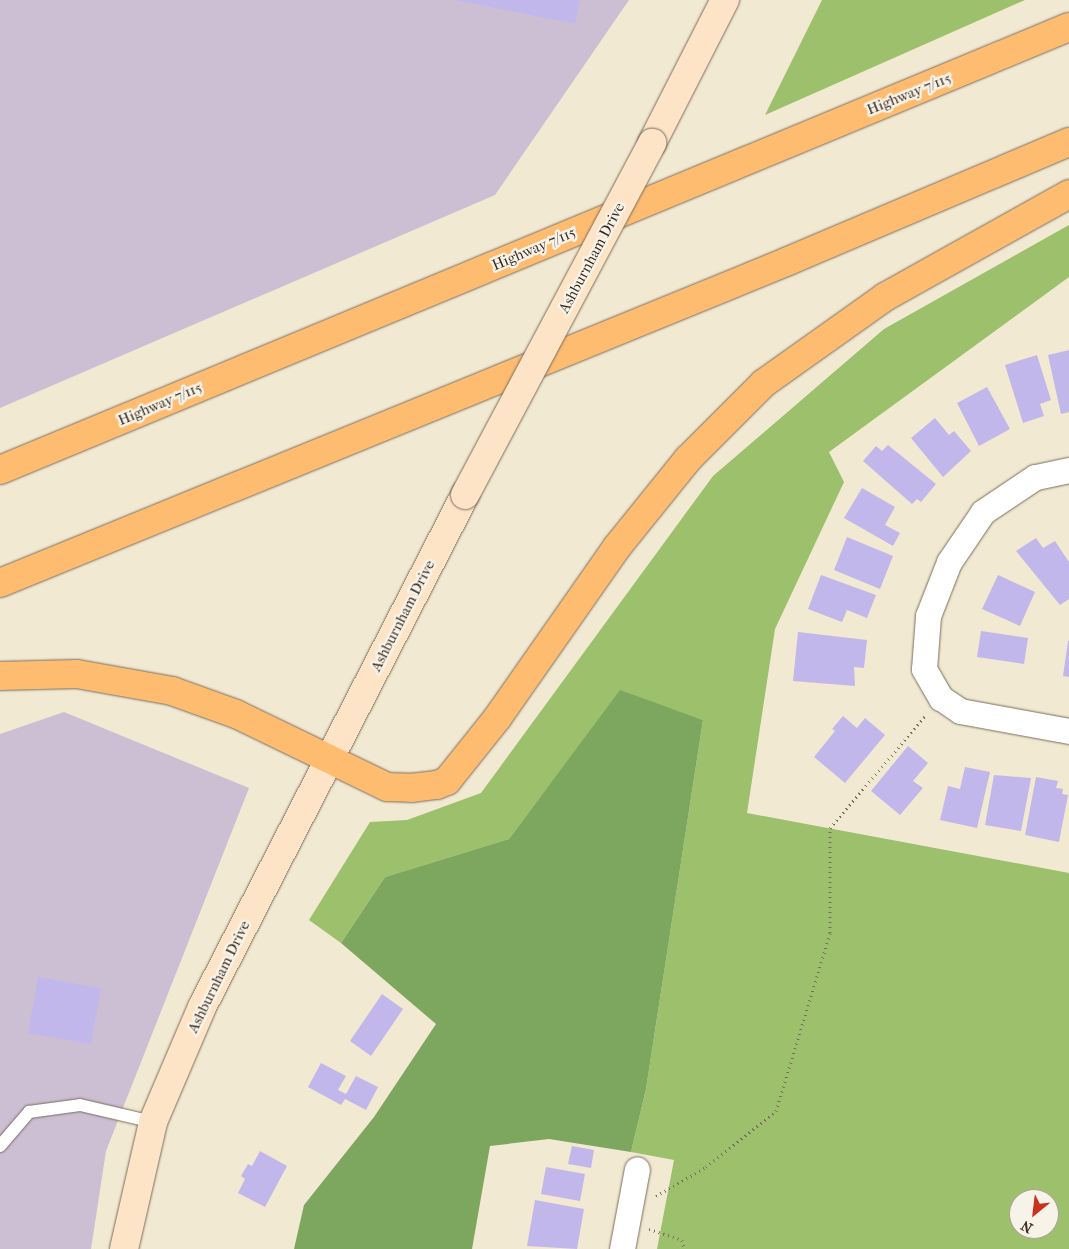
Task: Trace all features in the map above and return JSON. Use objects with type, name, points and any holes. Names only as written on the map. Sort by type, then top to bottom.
[{"type":"highway","name":"Highway 7/115","points":[[0,470],[1069,27]]},
{"type":"highway","points":[[0,583],[786,262],[1069,142]]},
{"type":"highway","points":[[0,676],[77,674],[172,692],[236,714],[328,761],[387,787],[428,786],[447,781],[498,717],[628,532],[688,459],[764,383],[886,297],[1069,194]]},
{"type":"main road","name":"Ashburnham Drive","points":[[124,1249],[153,1122],[202,1007],[465,495],[725,0]]},
{"type":"street","points":[[1069,470],[1035,477],[983,512],[949,562],[928,616],[924,669],[940,698],[960,710],[1069,731]]},
{"type":"street","points":[[622,1249],[637,1169]]},
{"type":"lane","points":[[0,1146],[29,1112],[80,1105],[153,1122]]},
{"type":"path","points":[[628,1217],[706,1167],[776,1111],[830,932],[830,828],[940,698]]},
{"type":"path","points":[[628,1217],[682,1240],[684,1249]]},
{"type":"shaded area","points":[[0,0],[629,0],[495,195],[0,408]]},
{"type":"shaded area","points":[[64,712],[249,788],[106,1151],[91,1249],[0,1249],[0,734]]},
{"type":"green space","points":[[822,0],[1025,0],[765,115]]},
{"type":"green space","points":[[1069,225],[1069,277],[829,452],[844,482],[775,629],[747,813],[1069,873],[1069,1249],[657,1249],[674,1160],[631,1152],[646,1089],[703,720],[620,691],[509,839],[385,877],[341,943],[309,920],[370,822],[407,820],[481,793],[713,476],[884,329]]},
{"type":"green space","points":[[620,690],[703,720],[646,1089],[631,1152],[549,1139],[490,1146],[472,1249],[294,1249],[304,1205],[374,1117],[436,1024],[341,943],[385,877],[509,839]]},
{"type":"building","points":[[455,0],[580,0],[575,24]]},
{"type":"building","points":[[1069,350],[1069,412],[1061,414],[1048,355]]},
{"type":"building","points":[[1037,355],[1051,400],[1040,404],[1044,416],[1023,423],[1005,365]]},
{"type":"building","points":[[987,387],[1010,429],[979,446],[957,403]]},
{"type":"building","points":[[935,418],[949,435],[954,431],[971,451],[943,477],[911,438]]},
{"type":"building","points":[[888,445],[936,484],[921,502],[917,499],[912,504],[863,461],[876,446],[882,451]]},
{"type":"building","points":[[862,488],[895,507],[885,525],[900,533],[893,546],[844,518]]},
{"type":"building","points":[[847,537],[893,556],[880,589],[834,570]]},
{"type":"building","points":[[1036,538],[1043,548],[1055,541],[1069,562],[1069,599],[1060,605],[1016,551]]},
{"type":"building","points":[[821,575],[876,595],[867,618],[847,610],[842,622],[808,609]]},
{"type":"building","points":[[998,575],[1035,592],[1020,626],[982,609]]},
{"type":"building","points":[[981,631],[1028,638],[1024,664],[977,657]]},
{"type":"building","points":[[798,632],[867,640],[864,668],[854,667],[855,686],[793,681]]},
{"type":"building","points":[[1069,641],[1069,677],[1063,676]]},
{"type":"building","points":[[843,716],[857,728],[865,718],[885,735],[845,783],[814,757],[835,731],[832,729]]},
{"type":"building","points":[[908,746],[928,763],[913,781],[923,788],[900,815],[871,791]]},
{"type":"building","points":[[965,767],[990,772],[977,828],[940,820],[948,786],[960,789]]},
{"type":"building","points":[[994,775],[1031,778],[1021,831],[985,825]]},
{"type":"building","points":[[1036,777],[1058,781],[1056,788],[1063,789],[1062,794],[1068,795],[1059,842],[1025,835]]},
{"type":"building","points":[[38,977],[101,988],[91,1044],[28,1033]]},
{"type":"building","points":[[382,994],[403,1009],[371,1056],[350,1041]]},
{"type":"building","points":[[321,1063],[346,1076],[338,1090],[346,1094],[356,1076],[378,1087],[366,1110],[345,1099],[341,1105],[308,1087]]},
{"type":"building","points":[[572,1146],[594,1150],[591,1168],[568,1164]]},
{"type":"building","points":[[260,1151],[287,1166],[265,1207],[238,1193],[245,1179],[241,1176],[248,1164],[252,1166]]},
{"type":"building","points":[[546,1167],[585,1174],[580,1201],[541,1194]]},
{"type":"building","points":[[535,1200],[584,1209],[577,1249],[527,1246]]}]
